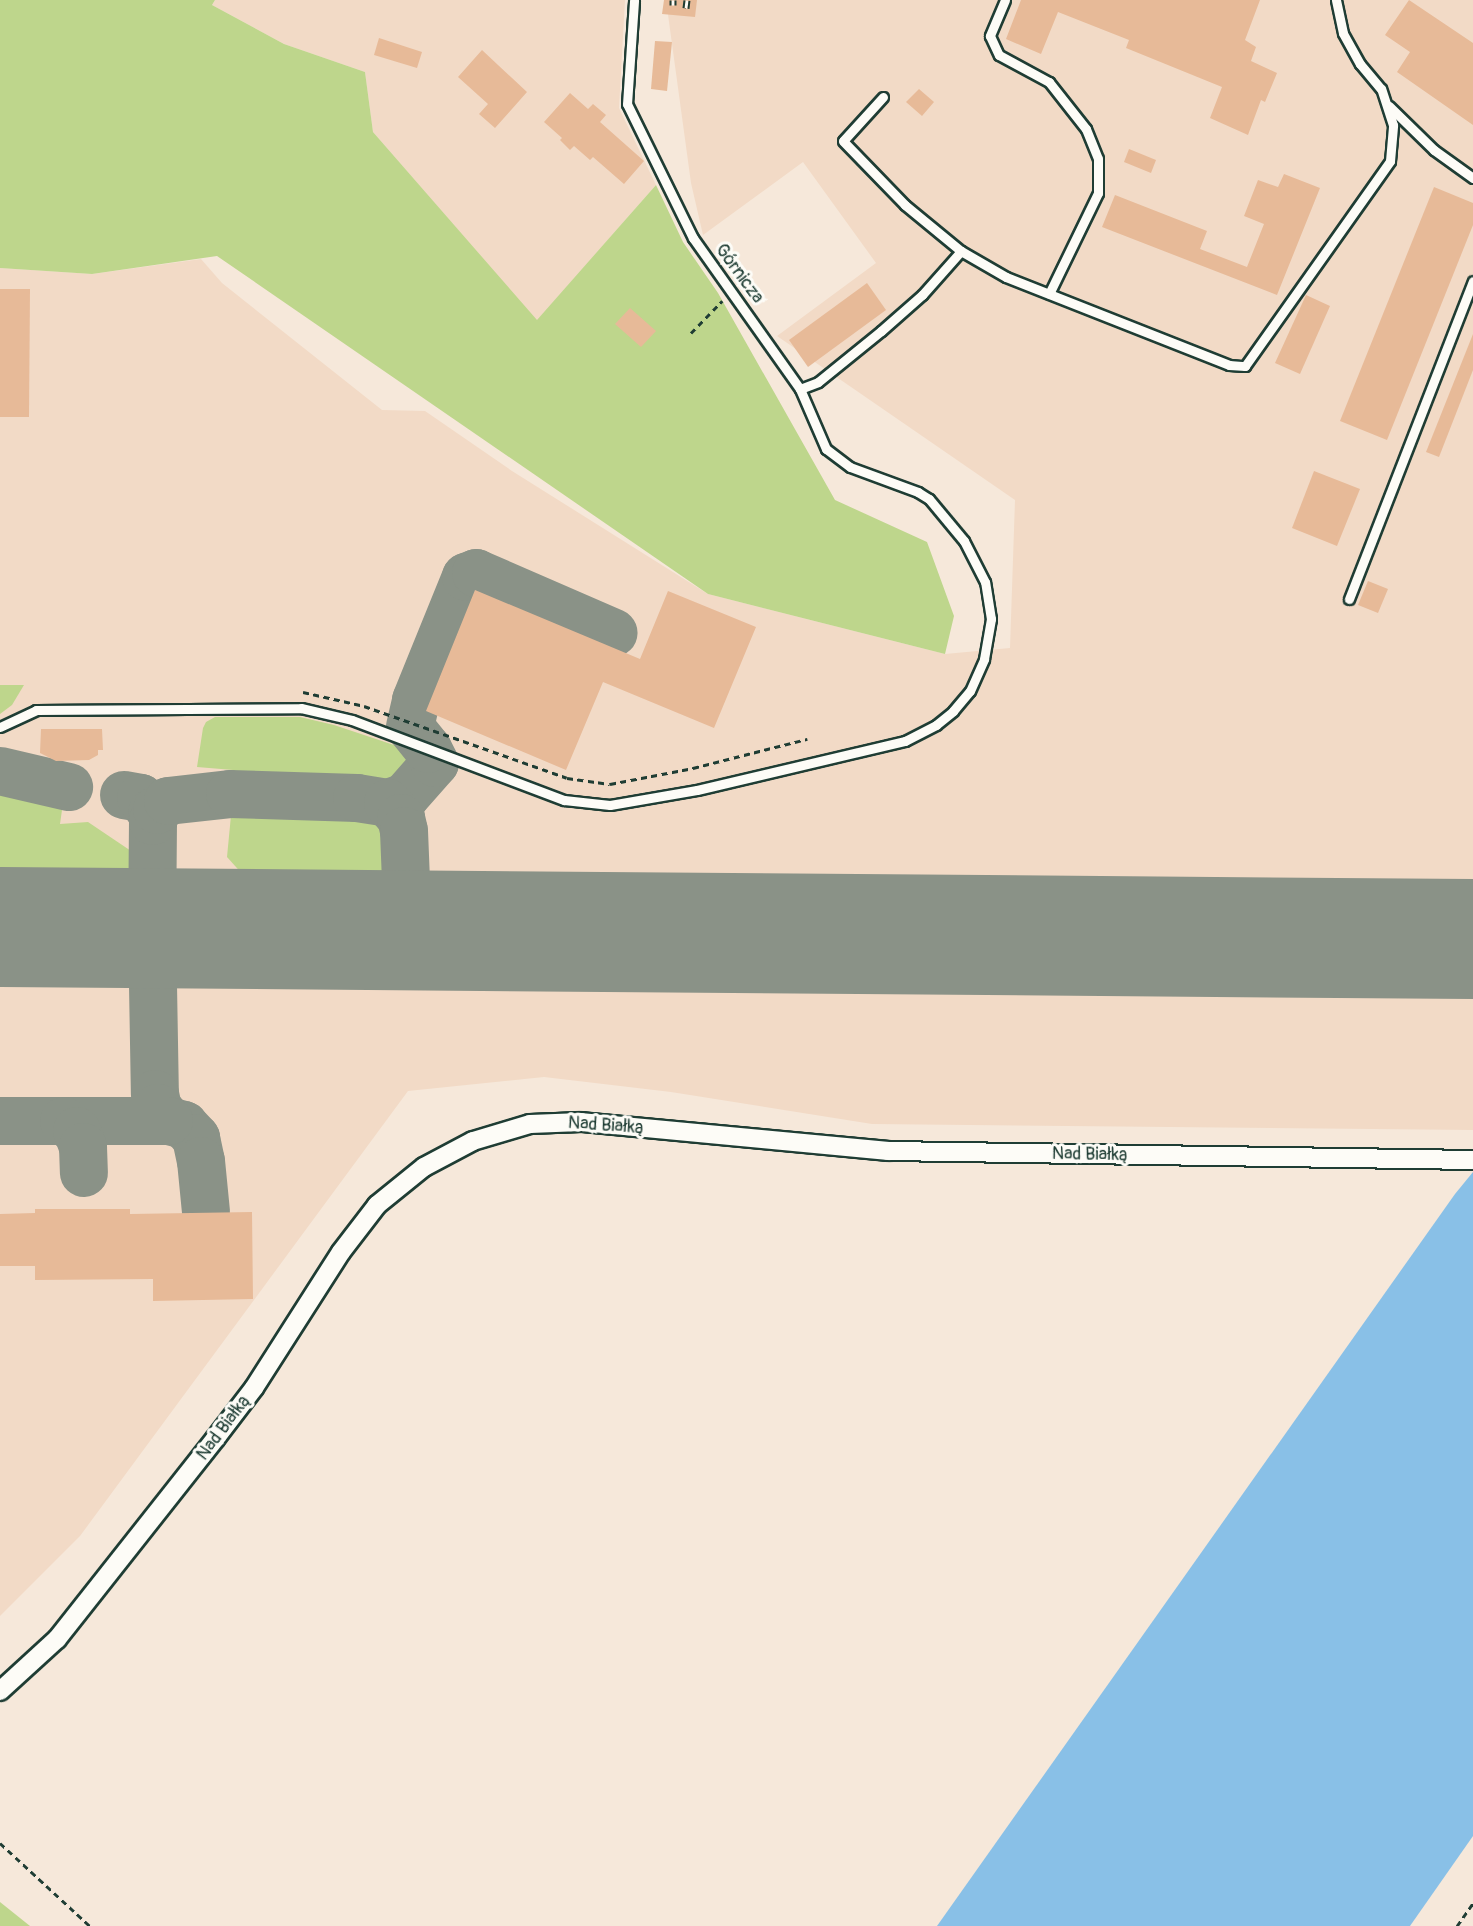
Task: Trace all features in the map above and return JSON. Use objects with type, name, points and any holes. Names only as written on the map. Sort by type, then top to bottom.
[{"type":"street","name":"Nad Białką","points":[[0,1691],[57,1639],[215,1439],[254,1388],[341,1252],[376,1205],[424,1167],[473,1141],[530,1124],[581,1122],[888,1151],[1473,1160]]},
{"type":"lane","name":"Górnicza","points":[[0,727],[36,710],[301,708],[352,720],[564,800],[610,805],[697,790],[905,741],[936,725],[953,711],[970,691],[984,660],[991,619],[985,582],[964,541],[929,499],[850,467],[833,456],[821,442],[800,389],[693,238],[627,104],[634,0]]},
{"type":"lane","points":[[1005,0],[990,36],[999,55],[1049,82],[1086,129],[1098,159],[1098,193],[1049,294]]},
{"type":"lane","points":[[883,97],[843,141],[905,205],[961,251],[1006,277],[1229,365],[1245,366],[1390,161],[1393,125],[1386,102],[1381,88],[1360,64],[1342,33],[1336,0]]},
{"type":"lane","points":[[1386,102],[1434,150],[1473,178]]},
{"type":"lane","points":[[800,389],[818,382],[890,324],[922,295],[961,251]]},
{"type":"lane","points":[[1349,599],[1473,281]]},
{"type":"path","points":[[691,333],[709,312],[733,293]]},
{"type":"path","points":[[303,692],[364,705],[567,778],[610,784],[693,768],[807,739]]},
{"type":"path","points":[[0,1843],[90,1926]]},
{"type":"path","points":[[1457,1926],[1473,1903]]},
{"type":"shaded area","points":[[215,0],[625,0],[619,108],[656,185],[537,321],[373,132],[365,72],[284,44],[212,5]]},
{"type":"shaded area","points":[[666,0],[1473,0],[1473,1130],[872,1124],[671,1092],[544,1077],[408,1091],[80,1536],[0,1616],[0,268],[92,274],[201,259],[222,283],[382,410],[425,411],[512,471],[708,594],[945,654],[1010,648],[1015,500],[777,336],[876,263],[803,162],[703,235],[691,183]]},
{"type":"green space","points":[[0,0],[215,0],[212,5],[284,44],[365,72],[373,132],[537,320],[656,185],[683,242],[718,293],[835,500],[927,542],[954,616],[945,654],[708,594],[217,256],[92,274],[0,268]]},
{"type":"green space","points":[[0,685],[24,685],[12,705],[0,714]]},
{"type":"green space","points":[[215,717],[300,717],[334,725],[421,754],[413,776],[397,787],[363,790],[229,787],[233,770],[197,767],[203,728],[206,722]]},
{"type":"green space","points":[[0,790],[23,791],[62,810],[60,824],[88,822],[137,855],[141,865],[135,872],[125,875],[0,875]]},
{"type":"green space","points":[[232,805],[375,809],[385,815],[389,876],[245,877],[227,857]]},
{"type":"green space","points":[[0,1902],[30,1926],[0,1926]]},
{"type":"water","points":[[1473,1172],[1473,1836],[1410,1926],[937,1926],[1455,1194]]},
{"type":"building","points":[[664,0],[697,0],[695,17],[662,14]]},
{"type":"building","points":[[1021,0],[1260,0],[1245,40],[1256,47],[1251,61],[1277,73],[1265,102],[1261,100],[1248,135],[1210,118],[1222,87],[1126,48],[1129,40],[1058,12],[1041,54],[1006,39]]},
{"type":"building","points":[[1409,0],[1473,43],[1473,125],[1397,72],[1410,52],[1385,35]]},
{"type":"building","points":[[379,38],[422,52],[417,68],[374,55]]},
{"type":"building","points":[[655,41],[672,42],[667,91],[651,89]]},
{"type":"building","points":[[482,50],[527,92],[495,128],[479,114],[488,104],[458,77]]},
{"type":"building","points":[[919,89],[934,102],[922,116],[906,102]]},
{"type":"building","points":[[570,93],[588,109],[593,104],[606,115],[600,122],[644,161],[624,184],[593,157],[590,160],[574,146],[570,150],[560,140],[562,138],[544,122]]},
{"type":"building","points":[[1129,149],[1156,160],[1151,173],[1124,162]]},
{"type":"building","points":[[1284,174],[1320,188],[1277,295],[1102,227],[1115,195],[1207,231],[1200,249],[1247,267],[1264,224],[1244,216],[1258,180],[1278,187]]},
{"type":"building","points":[[1434,187],[1473,203],[1473,225],[1387,440],[1340,421]]},
{"type":"building","points":[[867,283],[886,310],[808,367],[789,340]]},
{"type":"building","points":[[0,289],[30,289],[29,417],[0,417]]},
{"type":"building","points":[[1306,295],[1330,306],[1300,374],[1275,363]]},
{"type":"building","points":[[630,308],[656,331],[641,347],[615,324]]},
{"type":"building","points":[[1473,334],[1473,370],[1439,457],[1426,452]]},
{"type":"building","points":[[1314,471],[1360,489],[1337,546],[1292,528]]},
{"type":"building","points":[[1368,581],[1388,589],[1378,613],[1358,605]]},
{"type":"building","points":[[475,590],[640,659],[668,591],[756,627],[714,728],[603,682],[566,770],[426,711]]},
{"type":"building","points":[[41,729],[102,729],[103,750],[98,750],[98,755],[89,760],[56,761],[40,753]]},
{"type":"building","points":[[35,1209],[130,1209],[130,1214],[252,1212],[253,1299],[153,1301],[153,1279],[35,1280],[35,1266],[0,1266],[0,1214],[35,1213]]},
{"type":"taxiway","points":[[388,803],[405,797],[435,763],[428,749],[410,727],[416,700],[466,577],[476,573],[614,633]]},
{"type":"taxiway","points":[[0,771],[69,787]]},
{"type":"taxiway","points":[[153,821],[157,810],[168,801],[230,794],[357,798],[388,803],[401,818],[404,831],[408,929]]},
{"type":"taxiway","points":[[124,795],[141,798],[152,813],[153,821],[155,1094],[158,1108],[169,1121],[184,1125],[196,1138],[201,1161],[206,1212]]},
{"type":"taxiway","points":[[0,1121],[169,1121]]},
{"type":"taxiway","points":[[64,1121],[77,1131],[83,1147],[84,1173]]},
{"type":"runway","points":[[0,927],[1473,939]]},
{"type":"railway","points":[[673,0],[673,5]]},
{"type":"railway","points":[[686,8],[687,0]]}]
